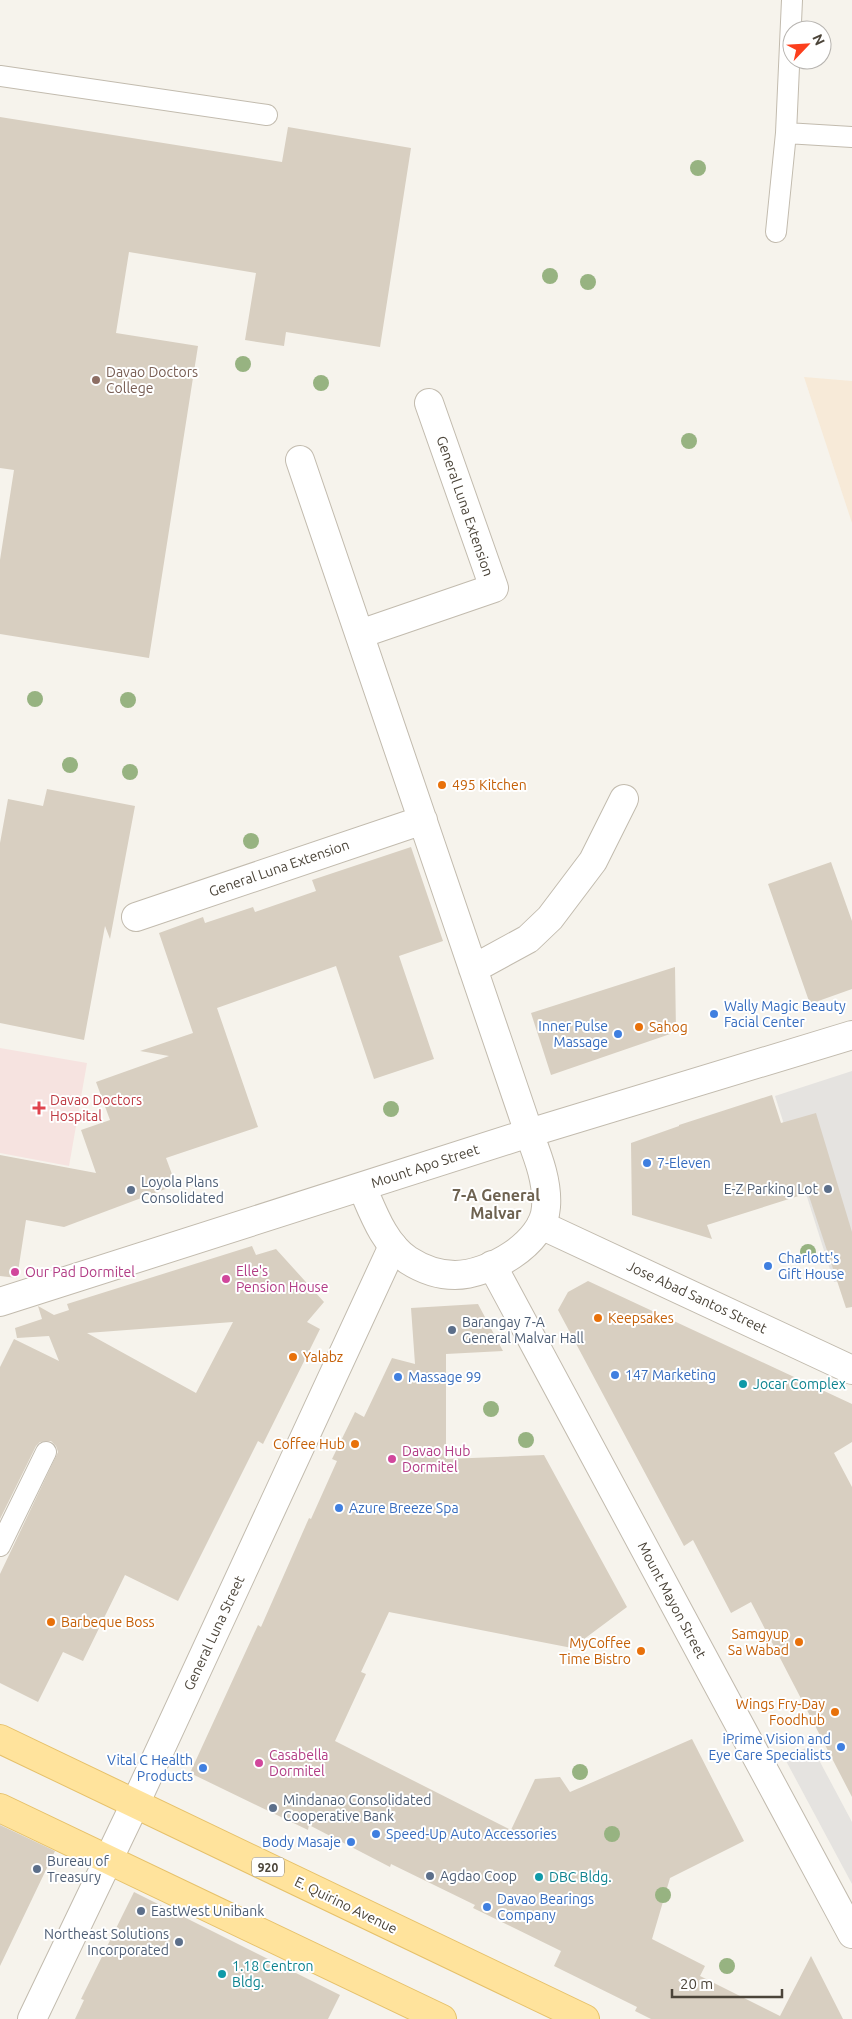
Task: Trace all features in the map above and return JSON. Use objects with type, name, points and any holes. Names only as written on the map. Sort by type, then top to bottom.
[{"type":"main road","name":"E. Quirino Avenue","points":[[0,1739],[585,2019]]},
{"type":"main road","points":[[0,1808],[442,2019]]},
{"type":"street","name":"General Luna Extension","points":[[360,634],[494,588],[429,403]]},
{"type":"street","points":[[300,460],[542,1168],[546,1188],[546,1209],[541,1225],[529,1243],[511,1256],[492,1265],[457,1275],[439,1274],[408,1260],[393,1246],[376,1218],[362,1187]]},
{"type":"street","points":[[474,969],[528,939],[550,918],[593,861],[624,799]]},
{"type":"street","name":"General Luna Extension","points":[[136,917],[423,820]]},
{"type":"street","name":"Mount Apo Street","points":[[0,1302],[529,1133],[852,1035]]},
{"type":"street","name":"Jose Abad Santos Street","points":[[541,1225],[852,1370]]},
{"type":"street","name":"General Luna Street","points":[[32,2019],[135,1804],[393,1246]]},
{"type":"street","name":"Mount Mayon Street","points":[[492,1265],[852,1934]]},
{"type":"lane","points":[[776,232],[786,133],[792,0]]},
{"type":"lane","points":[[0,76],[267,115]]},
{"type":"lane","points":[[786,133],[852,137]]},
{"type":"lane","points":[[0,1546],[46,1452]]},
{"type":"shaded area","points":[[804,377],[852,381],[852,523]]},
{"type":"shaded area","name":"Davao Doctors Hospital","points":[[0,1048],[87,1063],[69,1166],[0,1153]]},
{"type":"shaded area","name":"E-Z Parking Lot","points":[[852,1071],[852,1281],[834,1282],[775,1096]]},
{"type":"shaded area","points":[[811,1745],[852,1822],[852,1884],[785,1759]]},
{"type":"building","name":"Davao Doctors College","points":[[0,117],[282,162],[288,127],[411,148],[380,347],[286,332],[284,346],[245,340],[256,273],[129,252],[116,333],[198,346],[149,658],[0,634],[0,560],[14,470],[0,468]]},
{"type":"building","points":[[47,789],[135,806],[110,939],[105,926],[84,1040],[0,1023],[0,843],[8,799],[43,806]]},
{"type":"building","points":[[411,847],[443,941],[399,956],[434,1059],[374,1079],[336,966],[217,1008],[258,1127],[166,1158],[176,1185],[64,1227],[26,1220],[17,1278],[0,1276],[0,1155],[96,1173],[81,1130],[110,1120],[96,1082],[169,1056],[140,1051],[193,1033],[159,933],[203,917],[205,923],[253,907],[255,912],[316,891],[312,880]]},
{"type":"building","points":[[831,862],[852,921],[852,989],[810,1004],[768,884]]},
{"type":"building","points":[[675,967],[676,1032],[551,1075],[531,1013]]},
{"type":"building","points":[[772,1095],[781,1123],[816,1113],[852,1232],[852,1307],[846,1308],[808,1193],[707,1225],[712,1239],[632,1215],[631,1143],[679,1125]]},
{"type":"building","points":[[252,1246],[256,1255],[276,1249],[324,1302],[307,1322],[320,1329],[263,1444],[258,1441],[178,1601],[125,1575],[83,1661],[63,1652],[38,1702],[0,1683],[0,1574],[58,1452],[56,1446],[51,1441],[40,1442],[36,1446],[0,1519],[0,1367],[14,1339],[59,1361],[49,1336],[17,1338],[15,1328],[42,1319],[38,1306],[54,1315],[69,1310],[67,1304]],"holes":[[[233,1322],[196,1393],[87,1333]]]},
{"type":"building","points":[[588,1281],[852,1404],[852,1442],[834,1453],[852,1487],[852,1797],[751,1602],[731,1613],[693,1540],[684,1546],[558,1310],[568,1292]]},
{"type":"building","points":[[478,1304],[503,1351],[446,1354],[446,1459],[544,1455],[627,1607],[572,1648],[389,1612],[361,1672],[366,1674],[335,1741],[511,1830],[535,1779],[560,1777],[570,1792],[692,1739],[744,1841],[670,1878],[652,1939],[705,1966],[700,1976],[780,2016],[811,1956],[843,2019],[651,2019],[635,2011],[637,2007],[554,1966],[561,1951],[473,1908],[475,1905],[391,1864],[390,1867],[309,1825],[308,1830],[190,1773],[258,1625],[261,1627],[309,1518],[311,1519],[337,1461],[332,1459],[355,1412],[364,1417],[392,1358],[415,1364],[411,1308]]},
{"type":"building","points":[[0,1825],[55,1851],[0,1966]]},
{"type":"building","name":"1.18 Centron Bldg.","points":[[134,1892],[340,1995],[328,2019],[75,2019],[84,2000],[81,1999]]},
{"type":"place","name":"Davao Doctors College","points":[[96,380]]},
{"type":"place","name":"495 Kitchen","points":[[442,785]]},
{"type":"place","name":"Wally Magic Beauty Facial Center","points":[[714,1014]]},
{"type":"place","name":"Sahog","points":[[639,1027]]},
{"type":"place","name":"Inner Pulse Massage","points":[[618,1034]]},
{"type":"place","name":"Davao Doctors Hospital","points":[[39,1108]]},
{"type":"place","name":"7-Eleven","points":[[647,1163]]},
{"type":"place","name":"E-Z Parking Lot","points":[[828,1189]]},
{"type":"place","name":"Loyola Plans Consolidated","points":[[131,1190]]},
{"type":"place","name":"Charlott's Gift House","points":[[768,1266]]},
{"type":"place","name":"Our Pad Dormitel","points":[[15,1272]]},
{"type":"place","name":"Elle's Pension House","points":[[226,1279]]},
{"type":"place","name":"Keepsakes","points":[[598,1318]]},
{"type":"place","name":"Barangay 7-A General Malvar Hall","points":[[452,1330]]},
{"type":"place","name":"Yalabz","points":[[293,1357]]},
{"type":"place","name":"147 Marketing","points":[[615,1375]]},
{"type":"place","name":"Massage 99","points":[[398,1377]]},
{"type":"place","name":"Jocar Complex","points":[[743,1384]]},
{"type":"place","name":"Coffee Hub","points":[[355,1444]]},
{"type":"place","name":"Davao Hub Dormitel","points":[[392,1459]]},
{"type":"place","name":"Azure Breeze Spa","points":[[339,1508]]},
{"type":"place","name":"Barbeque Boss","points":[[51,1622]]},
{"type":"place","name":"Samgyup Sa Wabad","points":[[799,1642]]},
{"type":"place","name":"MyCoffee Time Bistro","points":[[641,1651]]},
{"type":"place","name":"Wings Fry-Day Foodhub","points":[[835,1712]]},
{"type":"place","name":"iPrime Vision and Eye Care Specialists","points":[[841,1747]]},
{"type":"place","name":"Casabella Dormitel","points":[[259,1763]]},
{"type":"place","name":"Vital C Health Products","points":[[203,1768]]},
{"type":"place","name":"Mindanao Consolidated Cooperative Bank","points":[[273,1808]]},
{"type":"place","name":"Speed-Up Auto Accessories","points":[[376,1834]]},
{"type":"place","name":"Body Masaje","points":[[351,1842]]},
{"type":"place","name":"Bureau of Treasury","points":[[37,1869]]},
{"type":"place","name":"Agdao Coop","points":[[430,1876]]},
{"type":"place","name":"DBC Bldg.","points":[[539,1877]]},
{"type":"place","name":"Davao Bearings Company","points":[[487,1907]]},
{"type":"place","name":"EastWest Unibank","points":[[141,1911]]},
{"type":"place","name":"Northeast Solutions Incorporated","points":[[179,1942]]},
{"type":"place","name":"1.18 Centron Bldg.","points":[[222,1974]]},
{"type":"district","name":"7-A General Malvar","points":[[496,1204]]}]
